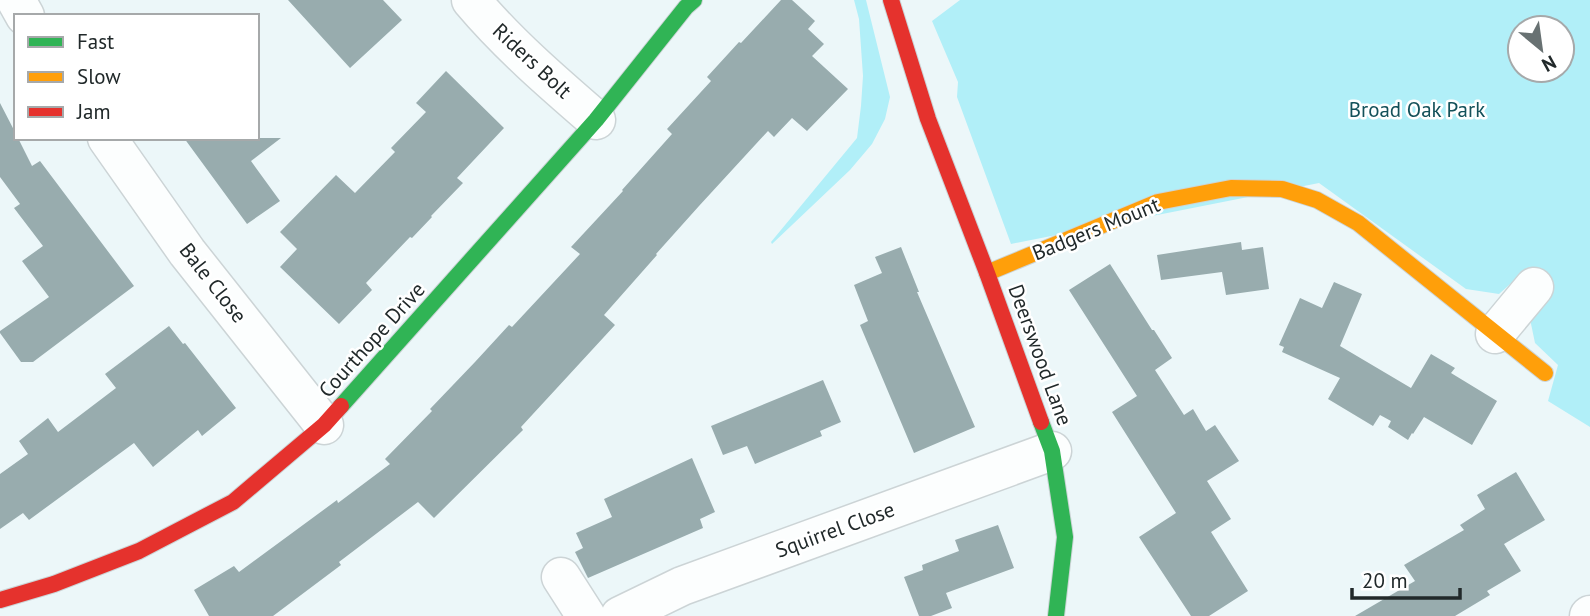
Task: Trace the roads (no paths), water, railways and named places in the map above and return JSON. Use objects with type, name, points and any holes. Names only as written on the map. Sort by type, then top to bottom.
[{"type":"street","name":"Riders Bolt","points":[[471,0],[492,26],[596,120]]},
{"type":"street","name":"Courthope Drive","points":[[0,600],[54,584],[139,551],[233,502],[324,425],[596,120],[694,0]]},
{"type":"street","name":"Deerswood Lane","points":[[891,0],[928,119],[1052,451],[1065,537],[1056,616]]},
{"type":"street","name":"Bale Close","points":[[108,140],[187,252],[324,425]]},
{"type":"street","name":"Badgers Mount","points":[[987,273],[1158,202],[1231,188],[1282,189],[1317,200],[1358,223],[1545,373]]},
{"type":"street","points":[[1495,334],[1534,287]]},
{"type":"street","name":"Squirrel Close","points":[[620,616],[682,586],[1052,451]]},
{"type":"street","points":[[561,577],[586,616]]},
{"type":"park label","name":"Broad Oak Park","points":[[1417,110]]}]
